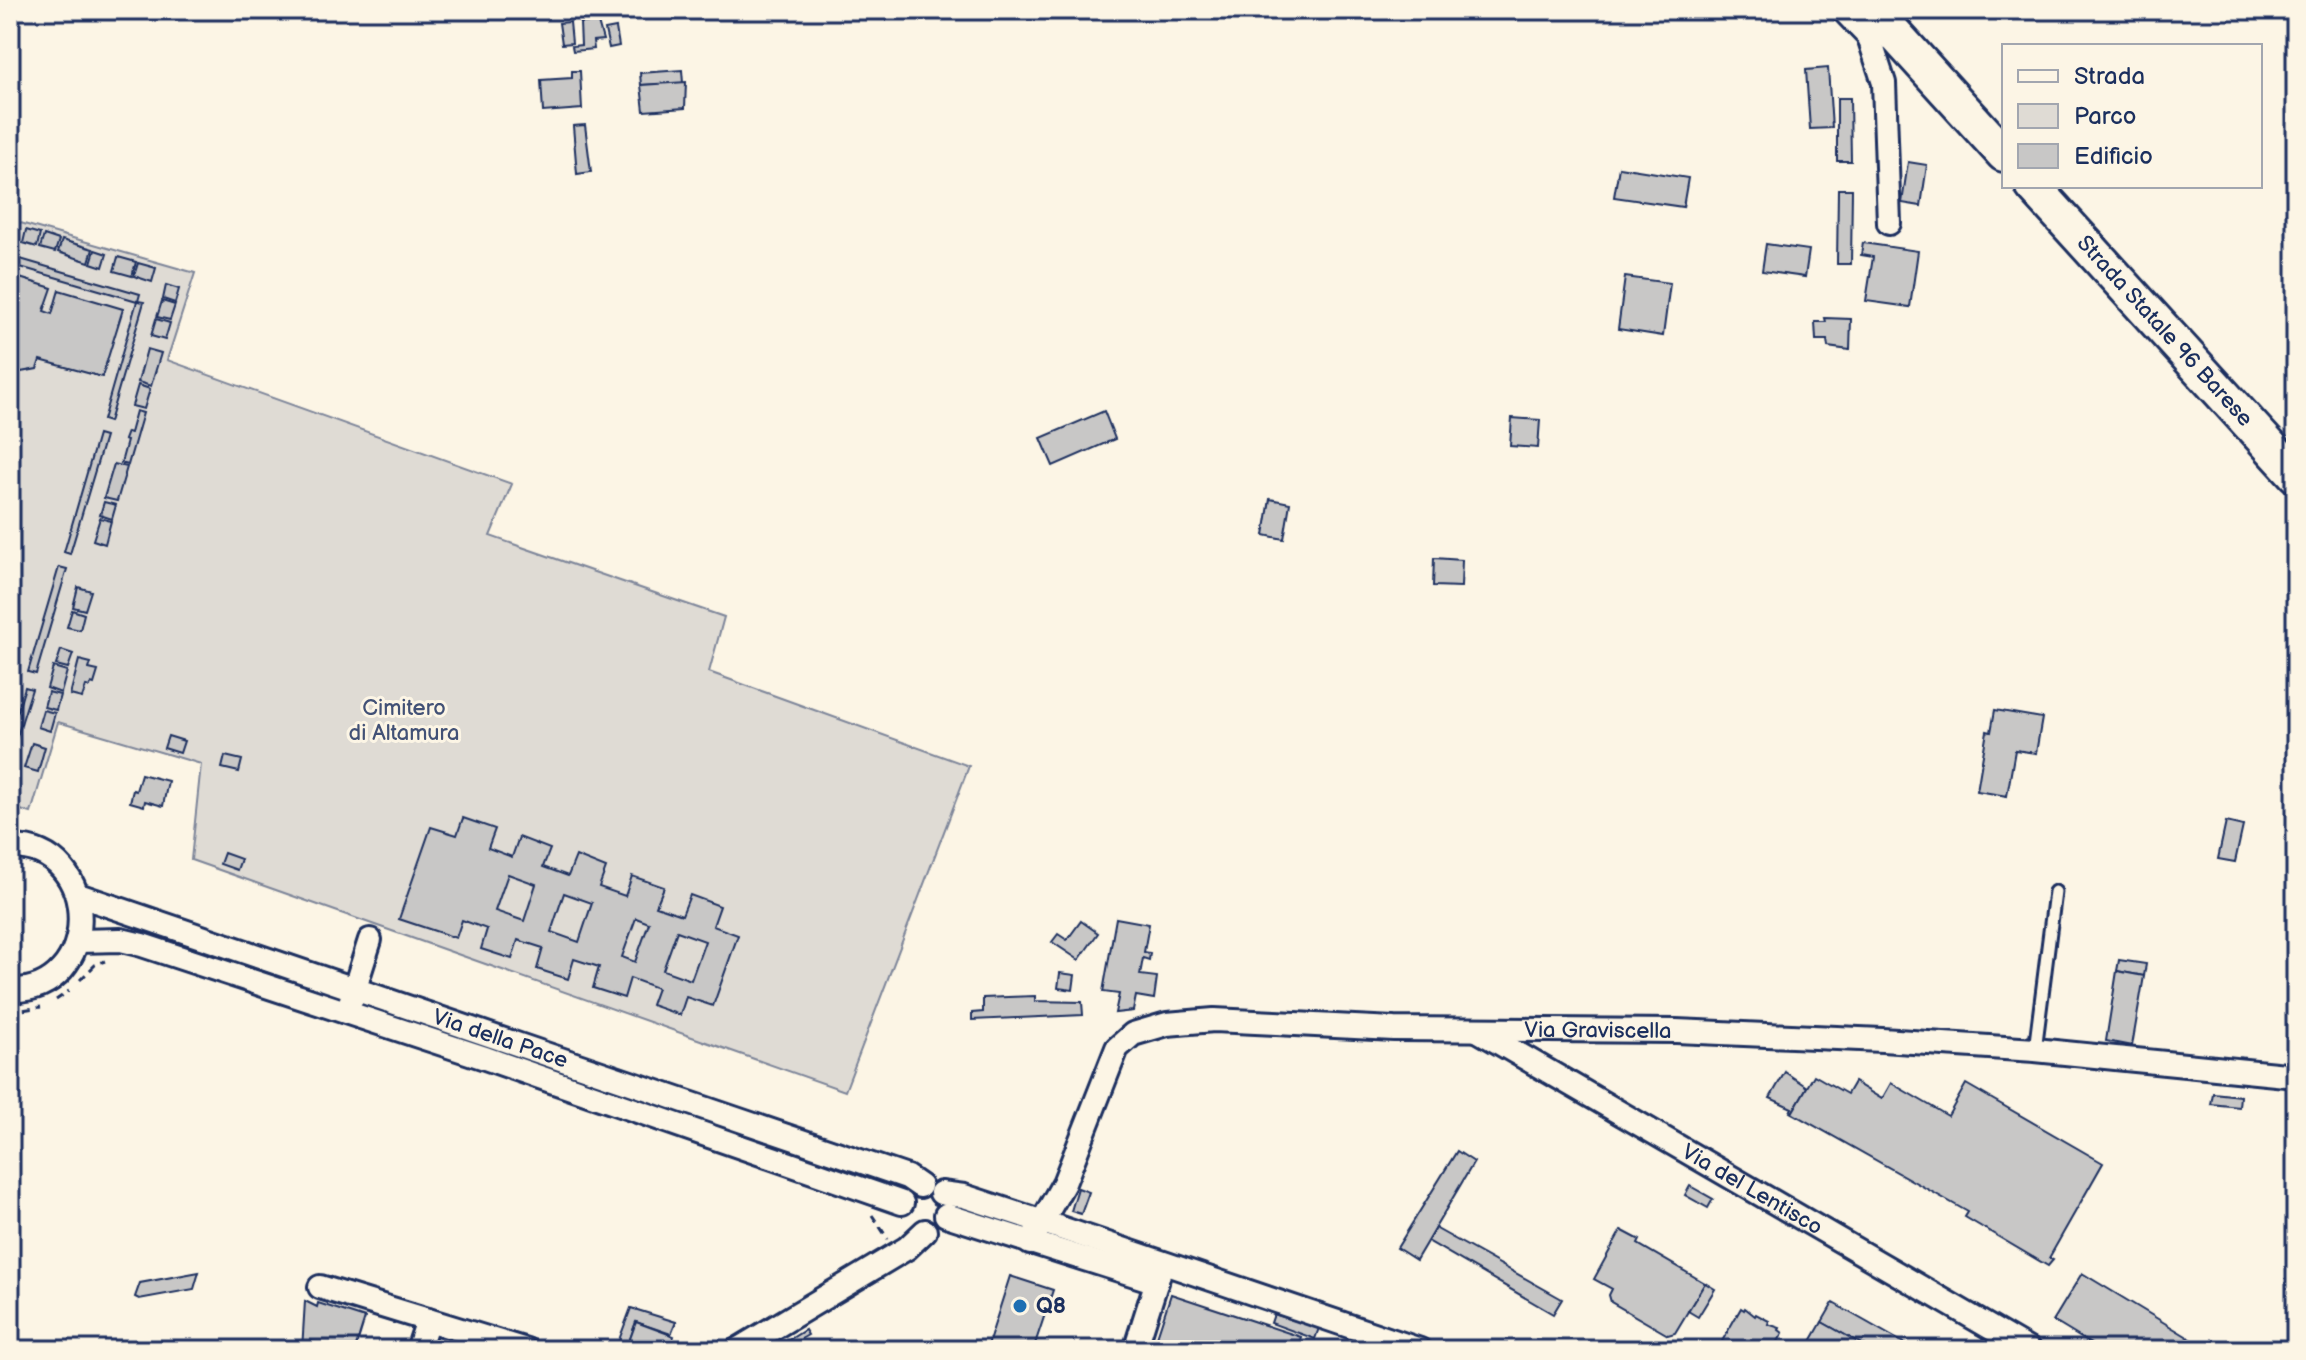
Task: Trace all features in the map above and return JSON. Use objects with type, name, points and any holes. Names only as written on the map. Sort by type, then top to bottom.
[{"type":"main road","points":[[1873,10],[2002,152]]},
{"type":"main road","name":"Strada Statale 96 Barese","points":[[2035,188],[2296,475]]},
{"type":"street","points":[[1843,10],[1869,37],[1884,83],[1889,223]]},
{"type":"street","points":[[10,847],[37,852],[54,862],[68,877],[78,895],[82,918],[78,941],[69,960],[55,975],[37,985],[10,990]]},
{"type":"street","name":"Via della Pace","points":[[78,895],[907,1177],[931,1189],[964,1196],[1043,1222],[1160,1273]]},
{"type":"street","name":"Via della Pace","points":[[78,941],[121,940],[142,945],[347,1012],[902,1203]]},
{"type":"street","points":[[347,1012],[370,940]]},
{"type":"street","name":"Via Graviscella","points":[[1030,1243],[1064,1183],[1117,1048],[1133,1034],[1167,1024],[1214,1020],[1394,1029],[1676,1031],[1882,1040],[2035,1050],[2296,1076]]},
{"type":"street","name":"Via del Lentisco","points":[[1476,1030],[2029,1350]]},
{"type":"street","points":[[737,1350],[910,1240],[939,1226],[946,1215],[947,1206],[931,1189],[907,1193],[902,1203],[910,1240]]},
{"type":"street","points":[[946,1215],[1030,1243],[1160,1273],[1420,1350]]},
{"type":"street","points":[[1135,1350],[1160,1273]]},
{"type":"street","points":[[320,1287],[526,1350]]},
{"type":"street","points":[[418,1350],[428,1320]]},
{"type":"lane","points":[[2035,1050],[2055,892]]},
{"type":"path","points":[[10,1012],[38,1008],[60,999],[95,965],[112,959]]},
{"type":"path","points":[[866,1206],[910,1240]]},
{"type":"green space","name":"Cimitero di Altamura","points":[[10,220],[195,273],[167,360],[512,484],[490,536],[724,617],[709,672],[969,766],[845,1091],[191,860],[201,764],[58,722],[31,813],[10,807]]},
{"type":"building","points":[[591,19],[597,19],[603,40],[593,41],[594,49],[573,51],[572,46],[581,45],[580,23],[591,22]]},
{"type":"building","points":[[570,22],[572,43],[562,44],[559,23]]},
{"type":"building","points":[[616,28],[619,46],[609,48],[605,30]]},
{"type":"building","points":[[1828,68],[1832,128],[1810,129],[1806,70]]},
{"type":"building","points":[[682,70],[683,83],[641,85],[640,73]]},
{"type":"building","points":[[572,71],[580,71],[582,109],[543,112],[541,80],[572,78]]},
{"type":"building","points":[[686,82],[685,108],[644,111],[641,85]]},
{"type":"building","points":[[1837,98],[1850,98],[1851,161],[1837,161]]},
{"type":"building","points":[[585,125],[591,172],[577,174],[573,126]]},
{"type":"building","points":[[1908,162],[1927,165],[1921,206],[1902,203]]},
{"type":"building","points":[[1619,167],[1688,178],[1683,207],[1614,197]]},
{"type":"building","points":[[1838,189],[1852,189],[1851,264],[1837,264]]},
{"type":"building","points":[[26,230],[40,234],[37,247],[23,243]]},
{"type":"building","points":[[44,235],[59,240],[55,252],[40,248]]},
{"type":"building","points":[[62,240],[93,249],[89,262],[58,252]]},
{"type":"building","points":[[1863,243],[1918,251],[1910,307],[1866,301],[1873,257],[1861,255]]},
{"type":"building","points":[[1766,244],[1809,250],[1805,277],[1762,271]]},
{"type":"building","points":[[95,250],[107,254],[103,267],[91,263]]},
{"type":"building","points":[[10,256],[140,294],[138,301],[144,302],[109,422],[103,420],[137,301],[10,264]]},
{"type":"building","points":[[118,257],[136,262],[132,276],[114,271]]},
{"type":"building","points":[[138,263],[156,268],[152,282],[134,276]]},
{"type":"building","points":[[10,275],[52,288],[44,311],[52,314],[59,290],[123,309],[102,377],[40,360],[37,369],[10,374]]},
{"type":"building","points":[[1625,277],[1670,283],[1663,336],[1618,329]]},
{"type":"building","points":[[166,285],[179,289],[175,303],[163,299]]},
{"type":"building","points":[[162,301],[175,305],[170,320],[157,317]]},
{"type":"building","points":[[1825,318],[1851,319],[1850,350],[1828,347],[1827,340],[1816,340],[1815,322],[1826,322]]},
{"type":"building","points":[[156,319],[170,323],[165,340],[151,336]]},
{"type":"building","points":[[147,349],[161,353],[151,386],[138,382]]},
{"type":"building","points":[[138,385],[150,389],[144,409],[132,406]]},
{"type":"building","points":[[136,411],[143,413],[128,465],[121,463],[127,441],[124,440],[127,432],[130,433]]},
{"type":"building","points":[[1104,411],[1115,439],[1053,466],[1041,438]]},
{"type":"building","points":[[1512,418],[1540,420],[1538,448],[1510,446]]},
{"type":"building","points":[[98,435],[105,437],[70,554],[64,552]]},
{"type":"building","points":[[114,464],[127,467],[117,501],[104,498]]},
{"type":"building","points":[[1270,499],[1290,503],[1284,539],[1264,535]]},
{"type":"building","points":[[104,502],[116,505],[112,519],[100,515]]},
{"type":"building","points":[[100,518],[111,521],[105,544],[93,540]]},
{"type":"building","points":[[1434,558],[1462,560],[1461,587],[1433,586]]},
{"type":"building","points":[[59,567],[67,569],[36,674],[28,672]]},
{"type":"building","points":[[78,587],[91,591],[85,610],[73,607]]},
{"type":"building","points":[[72,610],[84,614],[80,630],[67,627]]},
{"type":"building","points":[[61,650],[73,654],[68,668],[56,665]]},
{"type":"building","points":[[79,660],[91,663],[89,669],[98,671],[94,684],[86,686],[82,698],[70,695]]},
{"type":"building","points":[[53,667],[67,671],[61,693],[47,688]]},
{"type":"building","points":[[25,687],[32,689],[10,759],[10,736]]},
{"type":"building","points":[[48,692],[60,695],[56,710],[44,707]]},
{"type":"building","points":[[43,710],[55,713],[50,731],[38,727]]},
{"type":"building","points":[[1995,710],[2042,718],[2036,753],[2015,750],[2007,796],[1977,791],[1987,731],[1991,732]]},
{"type":"building","points":[[168,736],[184,741],[180,753],[164,748]]},
{"type":"building","points":[[32,743],[45,747],[38,772],[24,768]]},
{"type":"building","points":[[225,756],[242,760],[239,772],[222,768]]},
{"type":"building","points":[[141,774],[168,781],[163,806],[145,801],[144,806],[130,802]]},
{"type":"building","points":[[463,818],[495,829],[488,848],[512,857],[519,837],[550,849],[543,867],[568,876],[576,856],[606,868],[599,887],[625,896],[632,876],[664,887],[656,906],[682,915],[690,895],[720,906],[713,926],[738,935],[713,1006],[686,997],[680,1015],[651,1005],[657,988],[630,978],[624,998],[593,988],[599,967],[574,959],[568,979],[537,969],[543,948],[518,940],[512,959],[481,949],[487,929],[462,920],[456,938],[399,919],[431,827],[457,835]],"holes":[[[508,874],[536,884],[524,921],[495,911]],[[564,893],[592,903],[579,942],[551,932]],[[636,918],[649,923],[635,962],[622,957]],[[677,931],[705,941],[691,980],[663,970]]]},
{"type":"building","points":[[2226,822],[2243,826],[2235,862],[2218,859]]},
{"type":"building","points":[[224,853],[241,859],[237,870],[220,864]]},
{"type":"building","points":[[1116,918],[1149,924],[1144,952],[1150,953],[1149,960],[1143,958],[1140,975],[1157,977],[1154,999],[1136,996],[1133,1011],[1115,1013],[1119,994],[1103,992]]},
{"type":"building","points":[[1081,921],[1098,933],[1079,960],[1052,942],[1058,934],[1067,940]]},
{"type":"building","points":[[2119,960],[2146,964],[2144,976],[2117,971]]},
{"type":"building","points":[[2117,971],[2144,976],[2132,1046],[2106,1041]]},
{"type":"building","points":[[1060,973],[1075,975],[1073,990],[1058,988]]},
{"type":"building","points":[[1035,996],[1035,1001],[1082,1002],[1083,1015],[972,1020],[972,1013],[983,1012],[983,998]]},
{"type":"building","points":[[1785,1072],[1807,1087],[1792,1113],[1792,1108],[1770,1098]]},
{"type":"building","points":[[1814,1075],[1847,1094],[1854,1082],[1882,1099],[1891,1083],[1948,1116],[1966,1084],[2103,1163],[2049,1258],[2053,1260],[2048,1266],[1965,1217],[1968,1212],[1792,1113]]},
{"type":"building","points":[[2213,1093],[2240,1096],[2239,1107],[2211,1104]]},
{"type":"building","points":[[1457,1151],[1474,1162],[1416,1260],[1397,1248]]},
{"type":"building","points":[[1690,1186],[1713,1199],[1708,1208],[1685,1195]]},
{"type":"building","points":[[1078,1188],[1089,1192],[1081,1214],[1071,1211]]},
{"type":"building","points":[[1435,1228],[1562,1299],[1553,1314],[1428,1241]]},
{"type":"building","points":[[1621,1230],[1640,1240],[1638,1244],[1705,1283],[1675,1333],[1668,1335],[1611,1302],[1609,1295],[1612,1289],[1594,1279]]},
{"type":"building","points":[[199,1272],[194,1289],[139,1299],[135,1297],[140,1283]]},
{"type":"building","points":[[2082,1273],[2191,1339],[2185,1350],[2101,1350],[2053,1321]]},
{"type":"building","points":[[1010,1276],[1053,1290],[1033,1350],[987,1348]]},
{"type":"building","points":[[1705,1283],[1715,1289],[1698,1317],[1688,1311]]},
{"type":"building","points":[[1171,1294],[1301,1337],[1297,1350],[1166,1350],[1154,1346]]},
{"type":"building","points":[[305,1301],[317,1307],[318,1303],[365,1318],[355,1350],[340,1350],[311,1341],[310,1350],[302,1350]]},
{"type":"building","points":[[1833,1303],[1916,1350],[1872,1350],[1822,1322]]},
{"type":"building","points":[[631,1308],[676,1322],[671,1334],[636,1322],[626,1350],[616,1348]]},
{"type":"building","points":[[1741,1308],[1780,1328],[1783,1333],[1773,1350],[1717,1350]]},
{"type":"building","points":[[1274,1314],[1319,1328],[1315,1339],[1271,1323]]},
{"type":"building","points":[[636,1322],[674,1336],[669,1350],[626,1350]]},
{"type":"building","points":[[1822,1322],[1872,1350],[1806,1350]]},
{"type":"building","points":[[805,1330],[808,1335],[782,1350],[779,1346]]},
{"type":"place","name":"Q8","points":[[1020,1306]]}]
